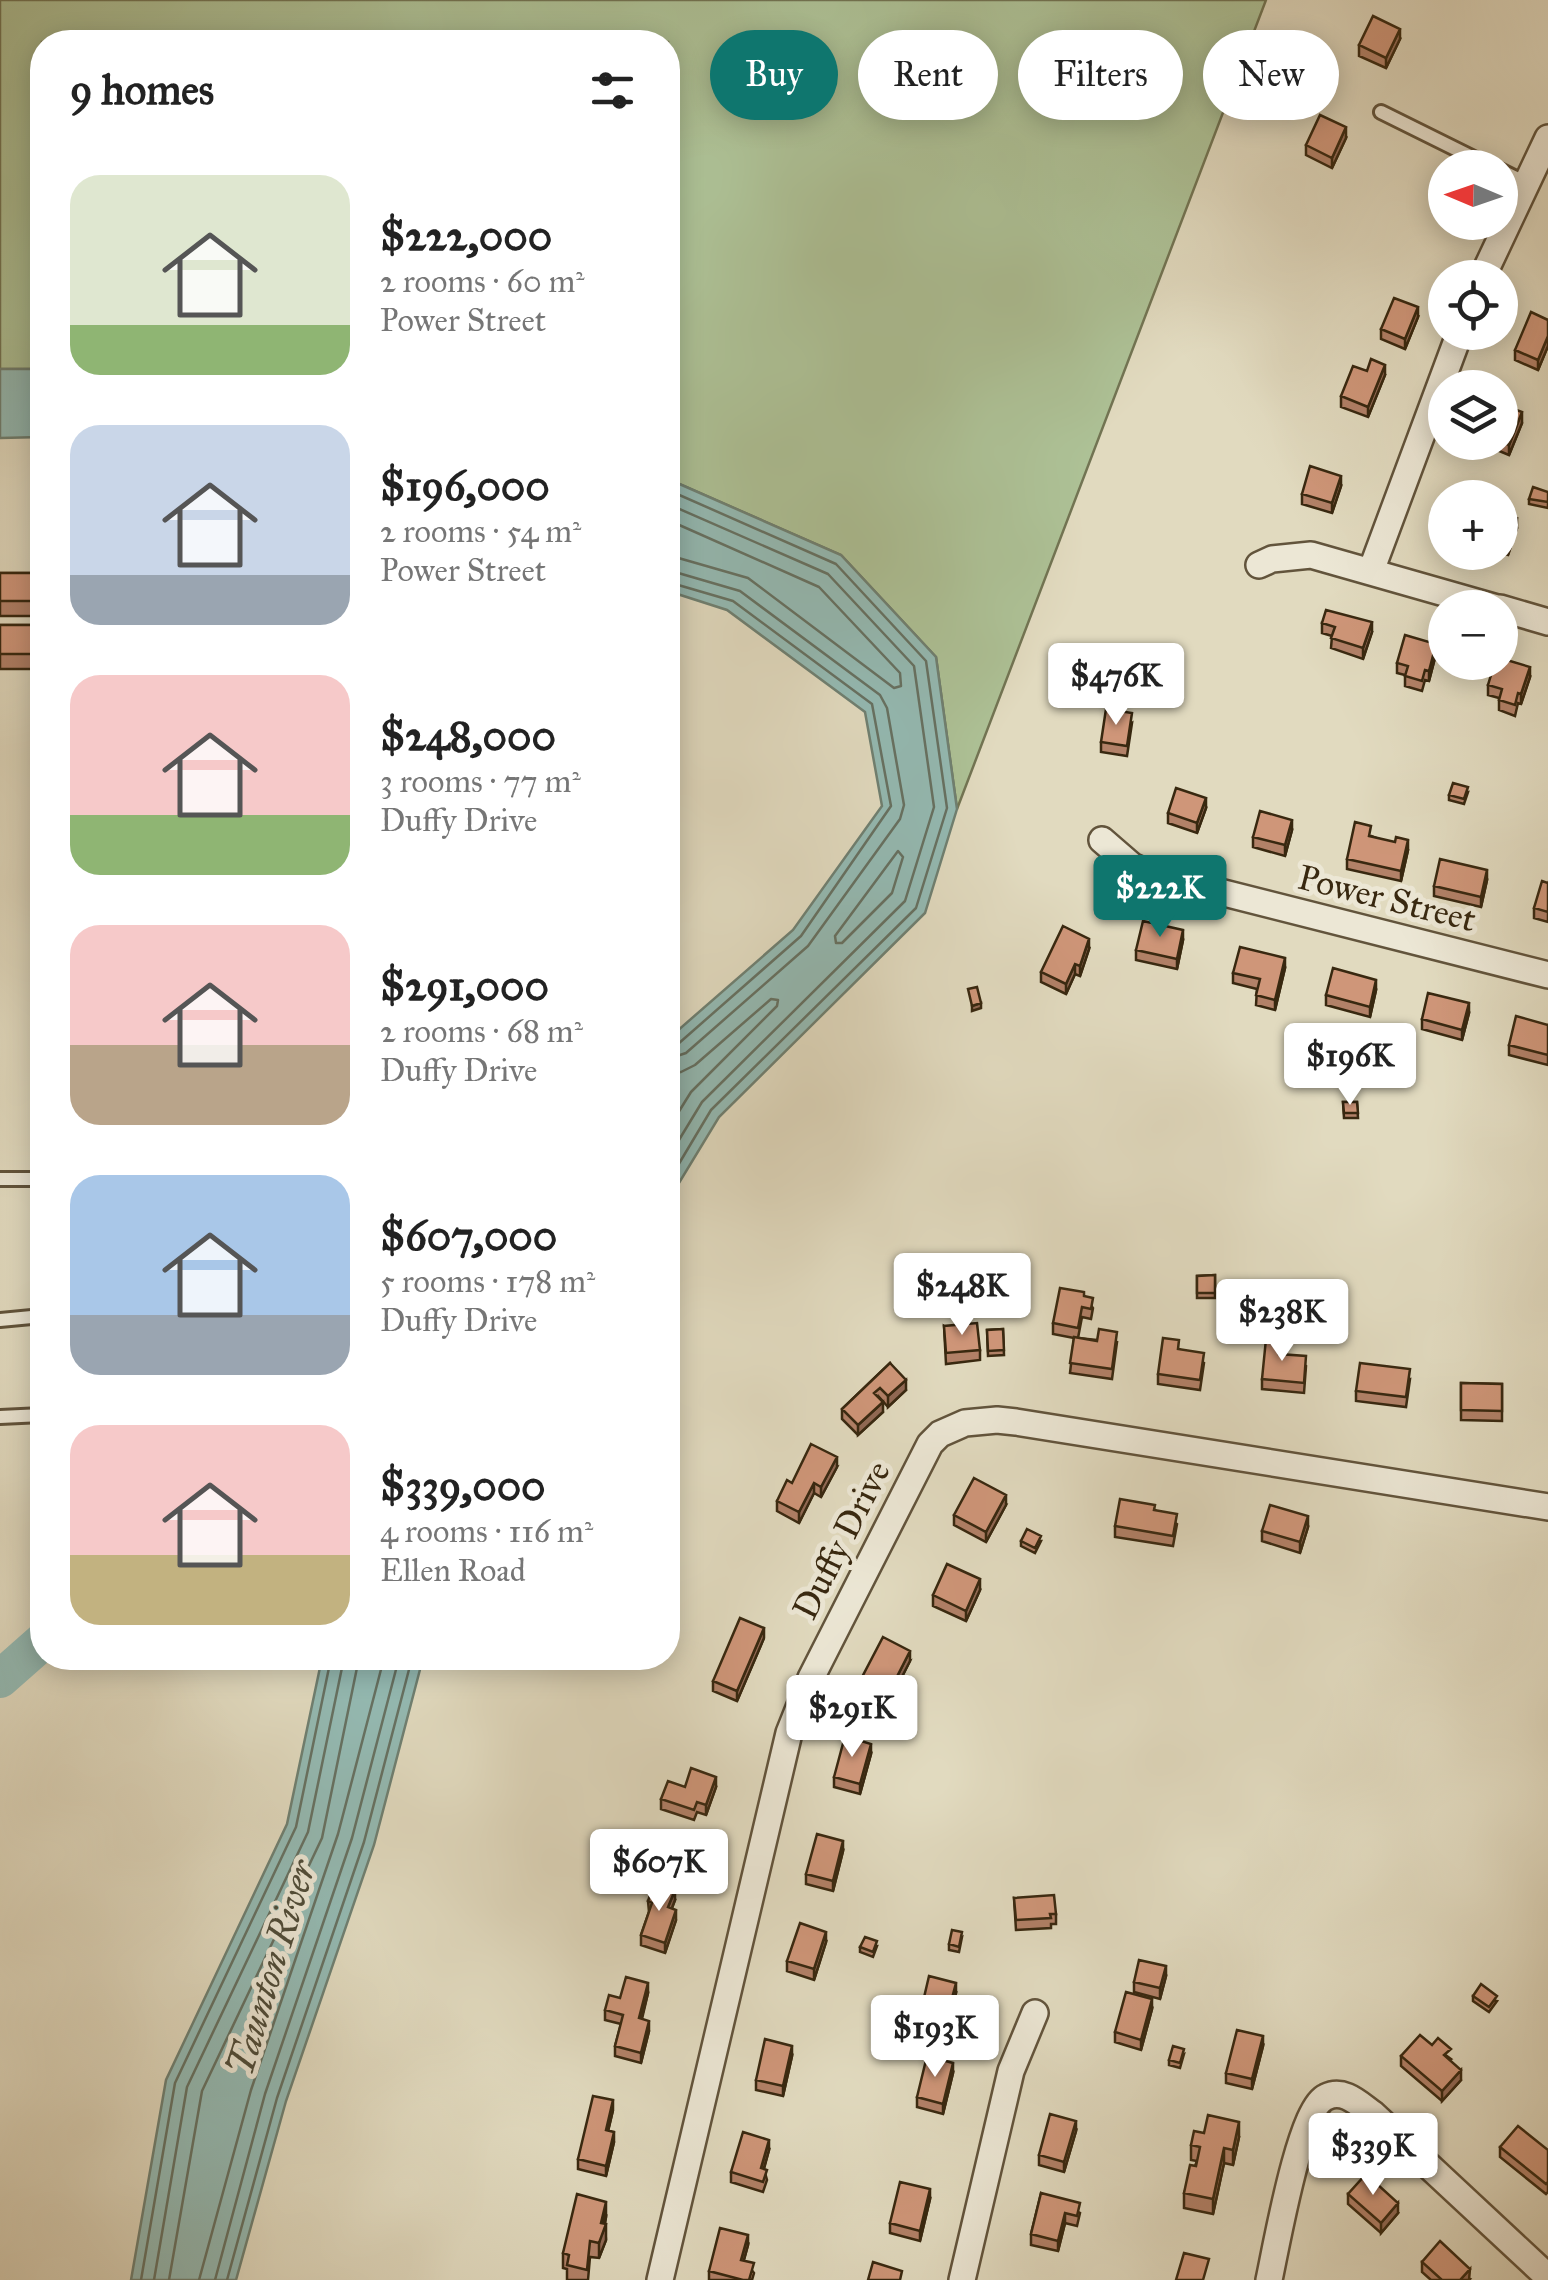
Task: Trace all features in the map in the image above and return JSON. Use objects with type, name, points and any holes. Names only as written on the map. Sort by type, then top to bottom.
[{"type":"street","points":[[1490,260],[1548,138]]},
{"type":"street","points":[[1372,570],[1453,350]]},
{"type":"street","points":[[1259,565],[1272,559],[1311,555],[1439,590]]},
{"type":"street","points":[[1518,613],[1548,622]]},
{"type":"street","name":"Power Street","points":[[1102,840],[1132,866],[1149,874],[1548,975]]},
{"type":"street","name":"Duffy Drive","points":[[660,2280],[789,1733],[811,1678],[916,1469],[940,1434],[978,1420],[1016,1422],[1548,1507]]},
{"type":"street","points":[[962,2280],[1011,2071],[1035,2013]]},
{"type":"street","points":[[1268,2280],[1312,2109],[1326,2096],[1338,2093],[1374,2114],[1548,2277]]},
{"type":"lane","points":[[1381,112],[1458,150]]},
{"type":"lane","points":[[1518,179],[1526,183]]},
{"type":"lane","points":[[0,1179],[30,1178]]},
{"type":"lane","points":[[0,1320],[30,1317]]},
{"type":"lane","points":[[0,1417],[30,1415]]},
{"type":"green space","points":[[0,0],[1266,0],[1255,30],[1203,30],[1203,120],[1220,120],[957,809],[936,657],[841,555],[680,484],[680,30],[30,30],[30,369],[0,369]]},
{"type":"water","points":[[0,369],[30,369],[30,437],[0,438]]},
{"type":"water","points":[[680,484],[841,555],[936,657],[957,809],[925,913],[719,1117],[680,1181],[680,1029],[793,930],[882,806],[865,712],[727,610],[680,595]]},
{"type":"water","name":"Taunton River","points":[[319,1670],[420,1670],[374,1845],[286,2101],[236,2280],[131,2280],[166,2080],[287,1824]]},
{"type":"building","points":[[1373,16],[1400,29],[1386,58],[1359,45]]},
{"type":"building","points":[[1318,120],[1331,120],[1346,127],[1332,158],[1306,145]]},
{"type":"building","points":[[1394,298],[1418,307],[1405,339],[1381,329]]},
{"type":"building","points":[[1531,312],[1548,320],[1548,336],[1538,360],[1515,350]]},
{"type":"building","points":[[1371,359],[1385,365],[1368,407],[1341,396],[1353,366],[1367,371]]},
{"type":"building","points":[[1310,466],[1341,476],[1332,503],[1302,494]]},
{"type":"building","points":[[1533,487],[1548,492],[1548,502],[1529,499]]},
{"type":"building","points":[[0,573],[30,573],[30,601],[0,601]]},
{"type":"building","points":[[1326,610],[1372,622],[1363,648],[1331,638],[1335,627],[1322,623]]},
{"type":"building","points":[[0,625],[30,625],[30,654],[0,654]]},
{"type":"building","points":[[1405,635],[1428,642],[1428,671],[1422,681],[1405,676],[1408,666],[1397,663]]},
{"type":"building","points":[[1518,663],[1530,667],[1515,705],[1499,700],[1502,689],[1488,685],[1490,680],[1518,680]]},
{"type":"building","points":[[1106,709],[1132,713],[1127,746],[1101,742]]},
{"type":"building","points":[[1453,783],[1468,787],[1464,799],[1449,795]]},
{"type":"building","points":[[1176,788],[1206,798],[1197,823],[1168,813]]},
{"type":"building","points":[[1260,811],[1292,820],[1285,845],[1253,837]]},
{"type":"building","points":[[1355,822],[1371,826],[1369,836],[1395,842],[1396,837],[1408,840],[1401,871],[1347,859]]},
{"type":"building","points":[[1440,859],[1487,870],[1481,897],[1434,886]]},
{"type":"building","points":[[1542,881],[1548,883],[1548,912],[1534,908]]},
{"type":"building","points":[[1143,921],[1183,930],[1177,959],[1136,950]]},
{"type":"building","points":[[1063,926],[1089,939],[1080,966],[1075,964],[1066,984],[1041,972]]},
{"type":"building","points":[[1240,947],[1285,958],[1275,1000],[1256,995],[1260,979],[1233,973]]},
{"type":"building","points":[[1333,968],[1376,980],[1370,1007],[1326,995]]},
{"type":"building","points":[[977,987],[981,1003],[972,1006],[968,989]]},
{"type":"building","points":[[1428,993],[1469,1003],[1462,1030],[1422,1019]]},
{"type":"building","points":[[1516,1016],[1548,1025],[1548,1055],[1509,1045]]},
{"type":"building","points":[[1343,1102],[1357,1102],[1358,1113],[1344,1113]]},
{"type":"building","points":[[1215,1275],[1215,1293],[1197,1293],[1197,1276]]},
{"type":"building","points":[[1060,1288],[1084,1292],[1084,1296],[1093,1298],[1091,1309],[1082,1307],[1078,1328],[1053,1323]]},
{"type":"building","points":[[977,1323],[980,1350],[946,1353],[944,1326]]},
{"type":"building","points":[[1003,1329],[1004,1350],[988,1351],[987,1330]]},
{"type":"building","points":[[1099,1329],[1117,1332],[1112,1369],[1070,1363],[1074,1337],[1097,1341]]},
{"type":"building","points":[[1163,1338],[1179,1340],[1178,1349],[1204,1353],[1200,1380],[1158,1374]]},
{"type":"building","points":[[1266,1339],[1281,1340],[1279,1354],[1306,1356],[1304,1383],[1262,1379]]},
{"type":"building","points":[[890,1363],[906,1380],[888,1396],[880,1388],[874,1393],[883,1402],[858,1425],[842,1409]]},
{"type":"building","points":[[1360,1363],[1410,1369],[1406,1397],[1356,1391]]},
{"type":"building","points":[[1461,1383],[1502,1384],[1502,1411],[1461,1410]]},
{"type":"building","points":[[811,1444],[837,1457],[821,1487],[814,1483],[799,1512],[777,1501],[787,1480],[792,1483]]},
{"type":"building","points":[[974,1478],[1006,1495],[986,1532],[954,1515]]},
{"type":"building","points":[[1120,1499],[1155,1505],[1154,1510],[1177,1514],[1173,1536],[1115,1526]]},
{"type":"building","points":[[1270,1505],[1308,1516],[1300,1542],[1262,1531]]},
{"type":"building","points":[[1027,1529],[1041,1536],[1035,1548],[1021,1541]]},
{"type":"building","points":[[947,1564],[980,1579],[966,1611],[933,1595]]},
{"type":"building","points":[[740,1618],[764,1628],[737,1691],[713,1681]]},
{"type":"building","points":[[883,1637],[910,1651],[881,1708],[857,1696],[864,1683],[860,1681]]},
{"type":"building","points":[[845,1736],[871,1744],[860,1784],[834,1777]]},
{"type":"building","points":[[691,1768],[716,1777],[706,1805],[697,1802],[694,1810],[661,1799],[668,1781],[685,1787]]},
{"type":"building","points":[[817,1834],[843,1841],[833,1881],[806,1874]]},
{"type":"building","points":[[654,1883],[675,1890],[668,1907],[676,1910],[665,1943],[641,1935]]},
{"type":"building","points":[[1054,1895],[1056,1914],[1050,1914],[1051,1918],[1016,1920],[1014,1898]]},
{"type":"building","points":[[800,1923],[826,1932],[814,1969],[787,1961]]},
{"type":"building","points":[[952,1930],[962,1932],[959,1947],[949,1944]]},
{"type":"building","points":[[865,1937],[877,1941],[873,1952],[860,1947]]},
{"type":"building","points":[[1139,1960],[1166,1966],[1160,1988],[1134,1982]]},
{"type":"building","points":[[929,1976],[956,1983],[948,2013],[922,2006]]},
{"type":"building","points":[[626,1977],[648,1983],[639,2018],[649,2021],[641,2053],[615,2046],[623,2015],[605,2010],[609,1995],[620,1998]]},
{"type":"building","points":[[1481,1984],[1497,1996],[1489,2007],[1473,1996]]},
{"type":"building","points":[[1126,1992],[1152,1999],[1141,2040],[1115,2032]]},
{"type":"building","points":[[1237,2030],[1263,2036],[1252,2079],[1226,2073]]},
{"type":"building","points":[[1420,2035],[1432,2045],[1438,2038],[1451,2049],[1444,2055],[1461,2070],[1442,2091],[1401,2056]]},
{"type":"building","points":[[765,2039],[792,2046],[783,2086],[756,2080]]},
{"type":"building","points":[[1173,2046],[1184,2049],[1180,2063],[1169,2060]]},
{"type":"building","points":[[927,2056],[953,2063],[943,2104],[917,2097]]},
{"type":"building","points":[[593,2096],[613,2100],[606,2130],[614,2132],[606,2166],[578,2159]]},
{"type":"building","points":[[1050,2114],[1076,2121],[1064,2162],[1039,2155]]},
{"type":"building","points":[[1208,2115],[1239,2122],[1233,2150],[1224,2148],[1213,2199],[1184,2193],[1190,2165],[1196,2166],[1200,2147],[1191,2145],[1194,2131],[1204,2133]]},
{"type":"building","points":[[1518,2126],[1548,2150],[1546,2184],[1500,2147]]},
{"type":"building","points":[[743,2132],[769,2140],[761,2168],[767,2170],[763,2182],[731,2172]]},
{"type":"building","points":[[1366,2174],[1398,2203],[1381,2223],[1348,2194]]},
{"type":"building","points":[[900,2182],[930,2189],[920,2231],[890,2223]]},
{"type":"building","points":[[1041,2193],[1080,2203],[1077,2216],[1065,2213],[1058,2241],[1031,2234]]},
{"type":"building","points":[[577,2194],[606,2202],[601,2223],[606,2224],[599,2243],[590,2241],[587,2270],[567,2265],[569,2255],[563,2253]]},
{"type":"building","points":[[720,2228],[748,2235],[741,2260],[754,2263],[749,2280],[709,2271]]},
{"type":"building","points":[[1440,2241],[1470,2269],[1460,2280],[1442,2280],[1422,2262]]},
{"type":"building","points":[[1184,2253],[1209,2259],[1203,2280],[1176,2280]]},
{"type":"building","points":[[873,2262],[902,2271],[900,2280],[868,2280]]},
{"type":"waterway","points":[[0,1679],[30,1653]]}]
